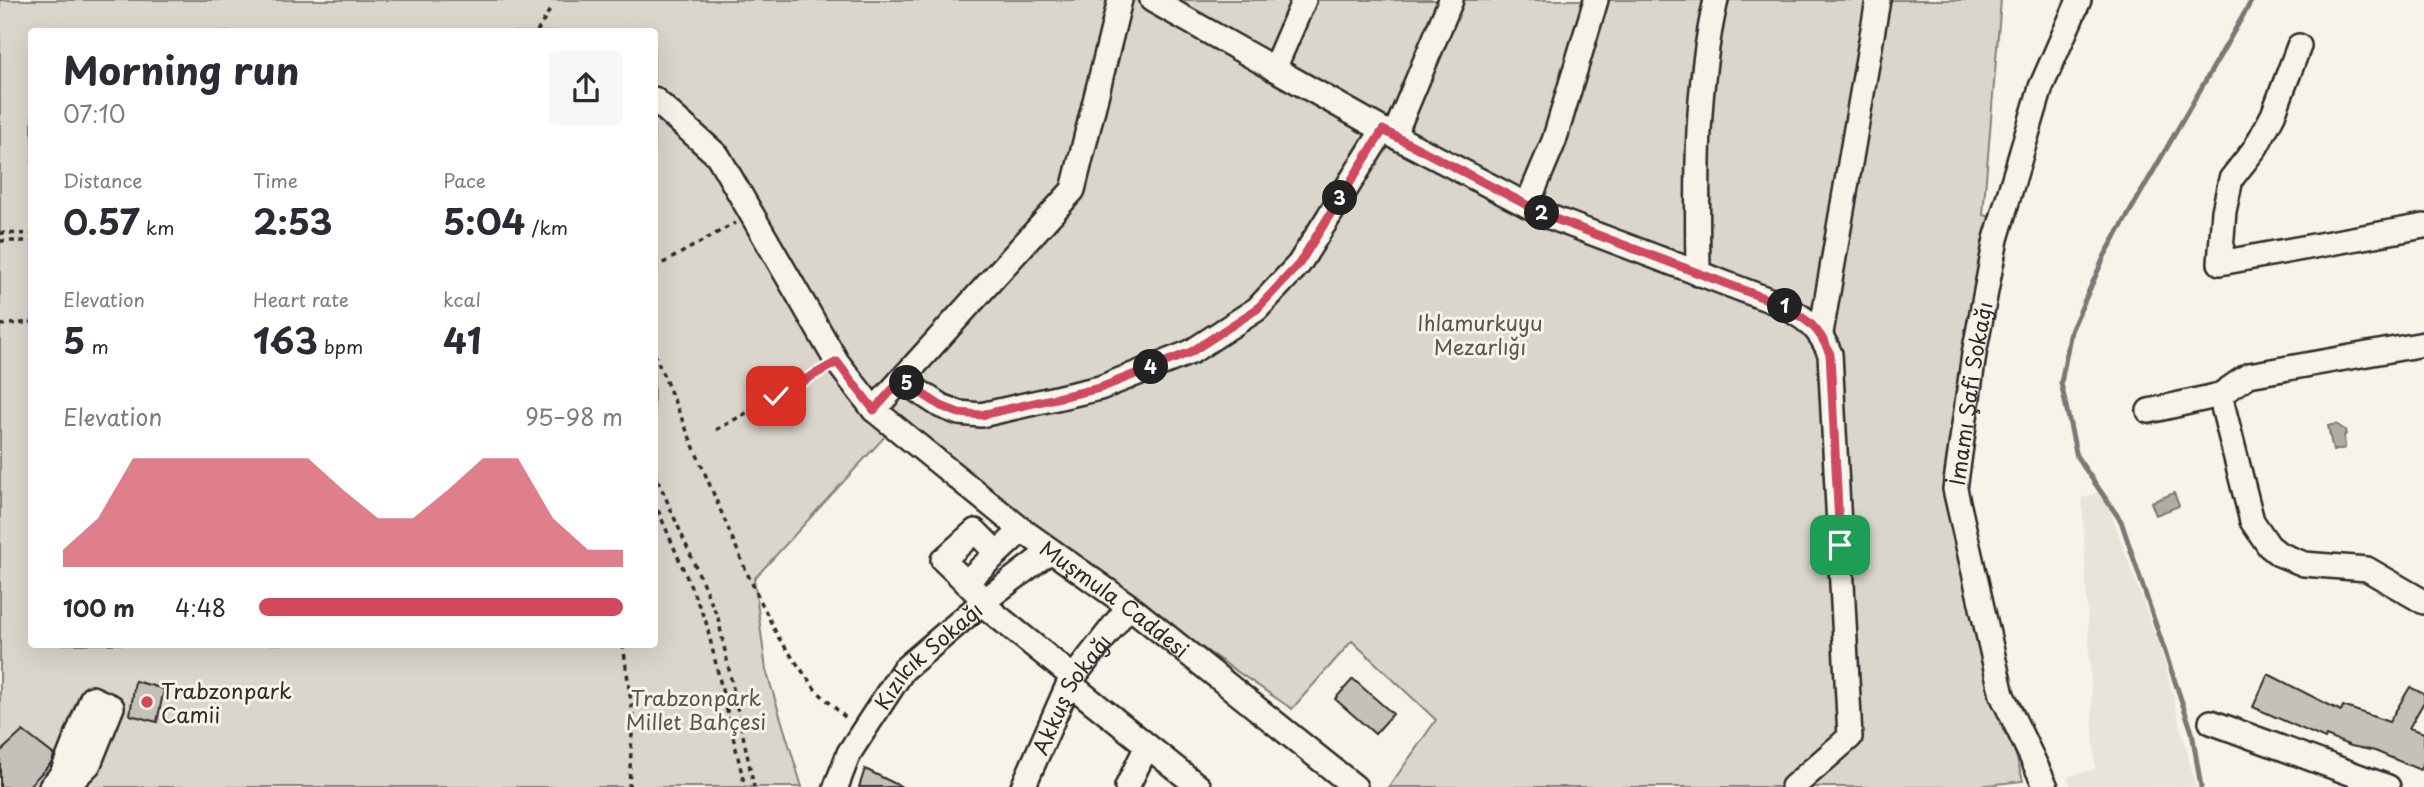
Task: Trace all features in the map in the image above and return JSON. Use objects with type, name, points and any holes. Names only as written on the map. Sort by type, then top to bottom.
[{"type":"street","points":[[874,410],[1073,190],[1121,0]]},
{"type":"street","points":[[1152,0],[1388,133],[1550,217],[1780,304],[1808,320],[1821,333],[1830,354],[1850,737],[1793,787]]},
{"type":"street","points":[[1274,69],[1304,0]]},
{"type":"street","points":[[901,380],[941,406],[959,413],[981,415],[1100,388],[1191,352],[1257,309],[1299,264],[1388,133],[1451,0]]},
{"type":"street","points":[[1527,205],[1554,141],[1596,0]]},
{"type":"street","points":[[1698,274],[1698,112],[1704,57],[1716,0]]},
{"type":"street","points":[[1821,333],[1878,0]]},
{"type":"street","name":"İmamı Şafi Sokağı","points":[[2046,787],[2002,695],[1955,489],[1974,354],[1996,239],[2041,87],[2079,0]]},
{"type":"street","points":[[2299,46],[2273,115],[2256,147],[2231,179],[2224,211],[2220,263],[2424,226]]},
{"type":"street","name":"Muşmula Caddesi","points":[[658,103],[718,156],[837,362],[874,410],[1022,530],[1129,606],[1355,787]]},
{"type":"street","points":[[2149,411],[2220,396],[2249,375],[2424,344]]},
{"type":"street","points":[[2220,396],[2252,521],[2269,546],[2279,554],[2304,564],[2367,569],[2424,602]]},
{"type":"street","points":[[1022,530],[966,582],[983,602],[1071,680],[1199,787]]},
{"type":"street","name":"Kızılcık Sokağı","points":[[966,582],[943,559],[975,531],[997,553]]},
{"type":"street","name":"Kızılcık Sokağı","points":[[836,787],[849,753],[903,670],[983,602],[1050,551]]},
{"type":"street","name":"Akkuş Sokağı","points":[[1023,787],[1071,680],[1129,606]]},
{"type":"street","points":[[51,787],[62,774],[92,698],[112,707],[89,764],[66,787]]},
{"type":"street","points":[[2211,722],[2388,787]]},
{"type":"street","points":[[1127,787],[1147,746]]},
{"type":"path","points":[[539,28],[551,8]]},
{"type":"path","points":[[658,266],[752,214]]},
{"type":"path","points":[[0,233],[28,234]]},
{"type":"path","points":[[0,241],[28,241]]},
{"type":"path","points":[[0,326],[28,322]]},
{"type":"path","points":[[658,362],[747,573],[778,637],[815,689],[862,734]]},
{"type":"path","points":[[716,430],[837,362]]},
{"type":"path","points":[[658,480],[718,618],[754,787]]},
{"type":"path","points":[[658,510],[706,622],[746,787]]},
{"type":"path","points":[[624,648],[633,716],[629,787]]},
{"type":"shaded area","points":[[2336,424],[2345,430],[2345,448],[2333,451],[2328,426]]},
{"type":"shaded area","points":[[2103,491],[2163,657],[2196,787],[2071,787],[2067,777],[2095,769],[2082,498]]},
{"type":"shaded area","points":[[2174,493],[2179,506],[2156,515],[2151,502]]},
{"type":"green space","name":"Ihlamurkuyu Mezarlığı","points":[[0,0],[2001,0],[1983,215],[1999,218],[1954,399],[1976,610],[2023,781],[1970,787],[1389,787],[1436,720],[1352,641],[1292,709],[888,433],[754,579],[766,670],[802,787],[0,787]]},
{"type":"building","points":[[2268,674],[2341,711],[2343,706],[2389,722],[2410,687],[2424,694],[2424,702],[2409,728],[2424,733],[2424,761],[2420,770],[2375,751],[2351,746],[2326,736],[2325,739],[2253,707]]},
{"type":"building","points":[[1353,679],[1393,714],[1375,734],[1335,699]]},
{"type":"building","name":"Trabzonpark Camii","points":[[135,681],[164,689],[157,722],[130,715]]},
{"type":"building","points":[[23,731],[54,755],[52,762],[28,787],[0,787],[0,752]]},
{"type":"building","points":[[865,769],[902,787],[859,787]]},
{"type":"waterway","points":[[2201,787],[2192,732],[2121,521],[2077,457],[2061,383],[2071,331],[2105,255],[2252,0]]},
{"type":"place","name":"Trabzonpark Camii","points":[[147,702]]},
{"type":"route","points":[[776,396],[837,362],[874,410],[901,380],[941,406],[959,413],[981,415],[1100,388],[1191,352],[1257,309],[1299,264],[1383,130],[1550,217],[1780,304],[1808,320],[1821,333],[1830,354],[1840,545]]},
{"type":"park label","name":"Trabzonpark Millet Bahçesi","points":[[696,709]]}]
